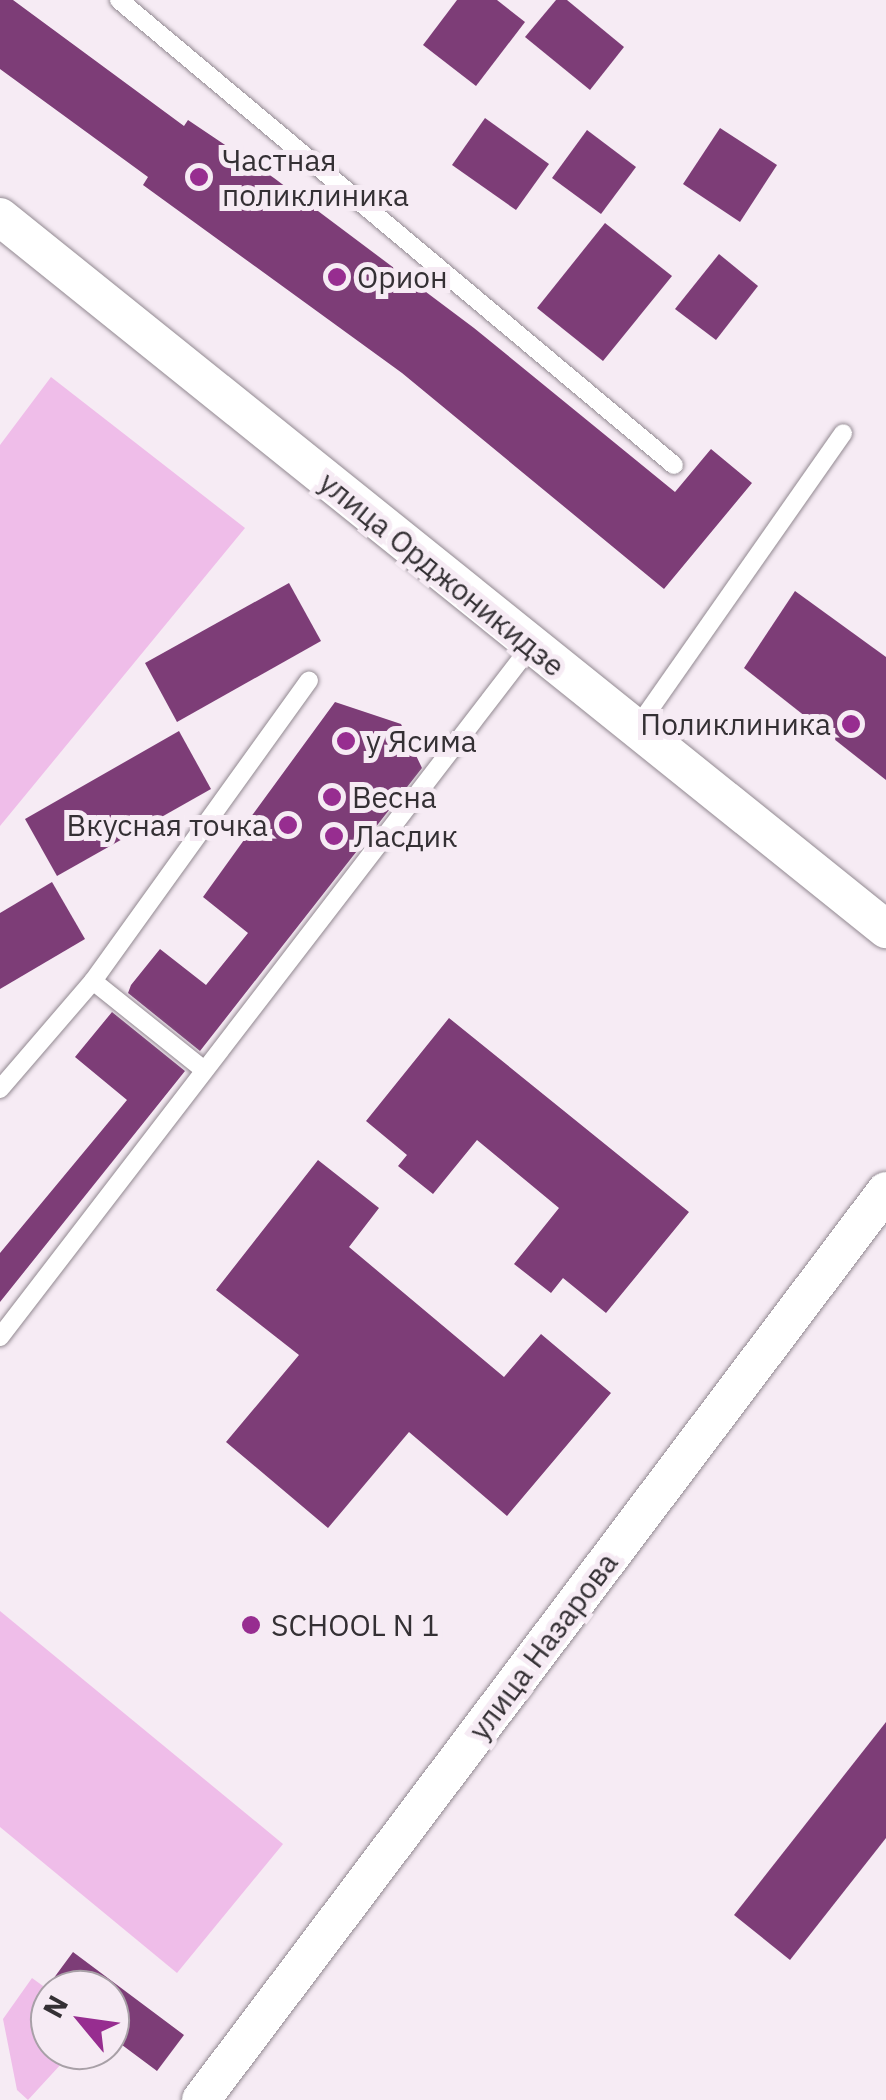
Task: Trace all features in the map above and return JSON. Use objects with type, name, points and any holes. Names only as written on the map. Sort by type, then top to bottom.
[{"type":"street","name":"улица Орджоникидзе","points":[[0,217],[886,929]]},
{"type":"street","name":"улица Назарова","points":[[200,2100],[886,1192]]},
{"type":"lane","points":[[120,0],[674,464]]},
{"type":"lane","points":[[636,730],[843,433]]},
{"type":"lane","points":[[0,1337],[531,646]]},
{"type":"lane","points":[[0,1089],[93,981],[310,680]]},
{"type":"lane","points":[[93,981],[204,1070]]},
{"type":"shaded area","points":[[51,377],[245,528],[0,826],[0,445]]},
{"type":"shaded area","points":[[0,1611],[283,1844],[177,1973],[0,1827]]},
{"type":"shaded area","points":[[30,1981],[30,2070],[56,2070],[28,2100],[17,2090],[3,2019]]},
{"type":"building","points":[[0,0],[13,0],[184,126],[188,120],[274,178],[474,328],[675,492],[711,449],[752,483],[664,589],[402,373],[143,185],[148,177],[0,69]]},
{"type":"building","points":[[457,0],[497,0],[525,22],[476,86],[423,45]]},
{"type":"building","points":[[556,0],[567,0],[624,47],[590,90],[525,37]]},
{"type":"building","points":[[485,118],[549,164],[516,210],[452,165]]},
{"type":"building","points":[[720,128],[777,165],[740,222],[683,184]]},
{"type":"building","points":[[587,130],[636,167],[601,214],[552,178]]},
{"type":"building","points":[[605,223],[672,276],[603,361],[537,308]]},
{"type":"building","points":[[719,254],[758,286],[716,340],[675,309]]},
{"type":"building","points":[[289,583],[321,641],[177,722],[145,663]]},
{"type":"building","name":"Поликлиника","points":[[795,591],[886,657],[886,780],[744,668]]},
{"type":"building","points":[[335,702],[401,724],[422,768],[200,1051],[128,993],[131,985],[160,949],[206,985],[248,933],[203,897],[249,833],[245,825]]},
{"type":"building","points":[[179,731],[211,789],[57,876],[25,819]]},
{"type":"building","points":[[52,882],[85,939],[0,989],[0,913]]},
{"type":"building","points":[[112,1012],[185,1071],[0,1302],[0,1253],[127,1100],[75,1057]]},
{"type":"building","points":[[449,1018],[689,1212],[606,1313],[563,1278],[551,1293],[514,1264],[559,1208],[477,1140],[433,1194],[398,1166],[407,1155],[366,1121]]},
{"type":"building","points":[[318,1160],[379,1208],[349,1247],[504,1377],[541,1334],[611,1393],[507,1516],[409,1432],[328,1528],[226,1442],[299,1355],[216,1290]]},
{"type":"building","points":[[886,1722],[886,1838],[790,1960],[734,1915]]},
{"type":"building","points":[[73,1952],[97,1970],[60,1970]]},
{"type":"building","points":[[130,1995],[184,2035],[157,2071],[130,2051]]},
{"type":"place","name":"Частная поликлиника","points":[[199,177]]},
{"type":"place","name":"Орион","points":[[337,277]]},
{"type":"place","name":"Поликлиника","points":[[851,724]]},
{"type":"place","name":"у Ясима","points":[[346,741]]},
{"type":"place","name":"Весна","points":[[332,797]]},
{"type":"place","name":"Вкусная точка","points":[[288,825]]},
{"type":"place","name":"Ласдик","points":[[334,836]]},
{"type":"place","name":"SCHOOL N 1","points":[[251,1625]]}]
